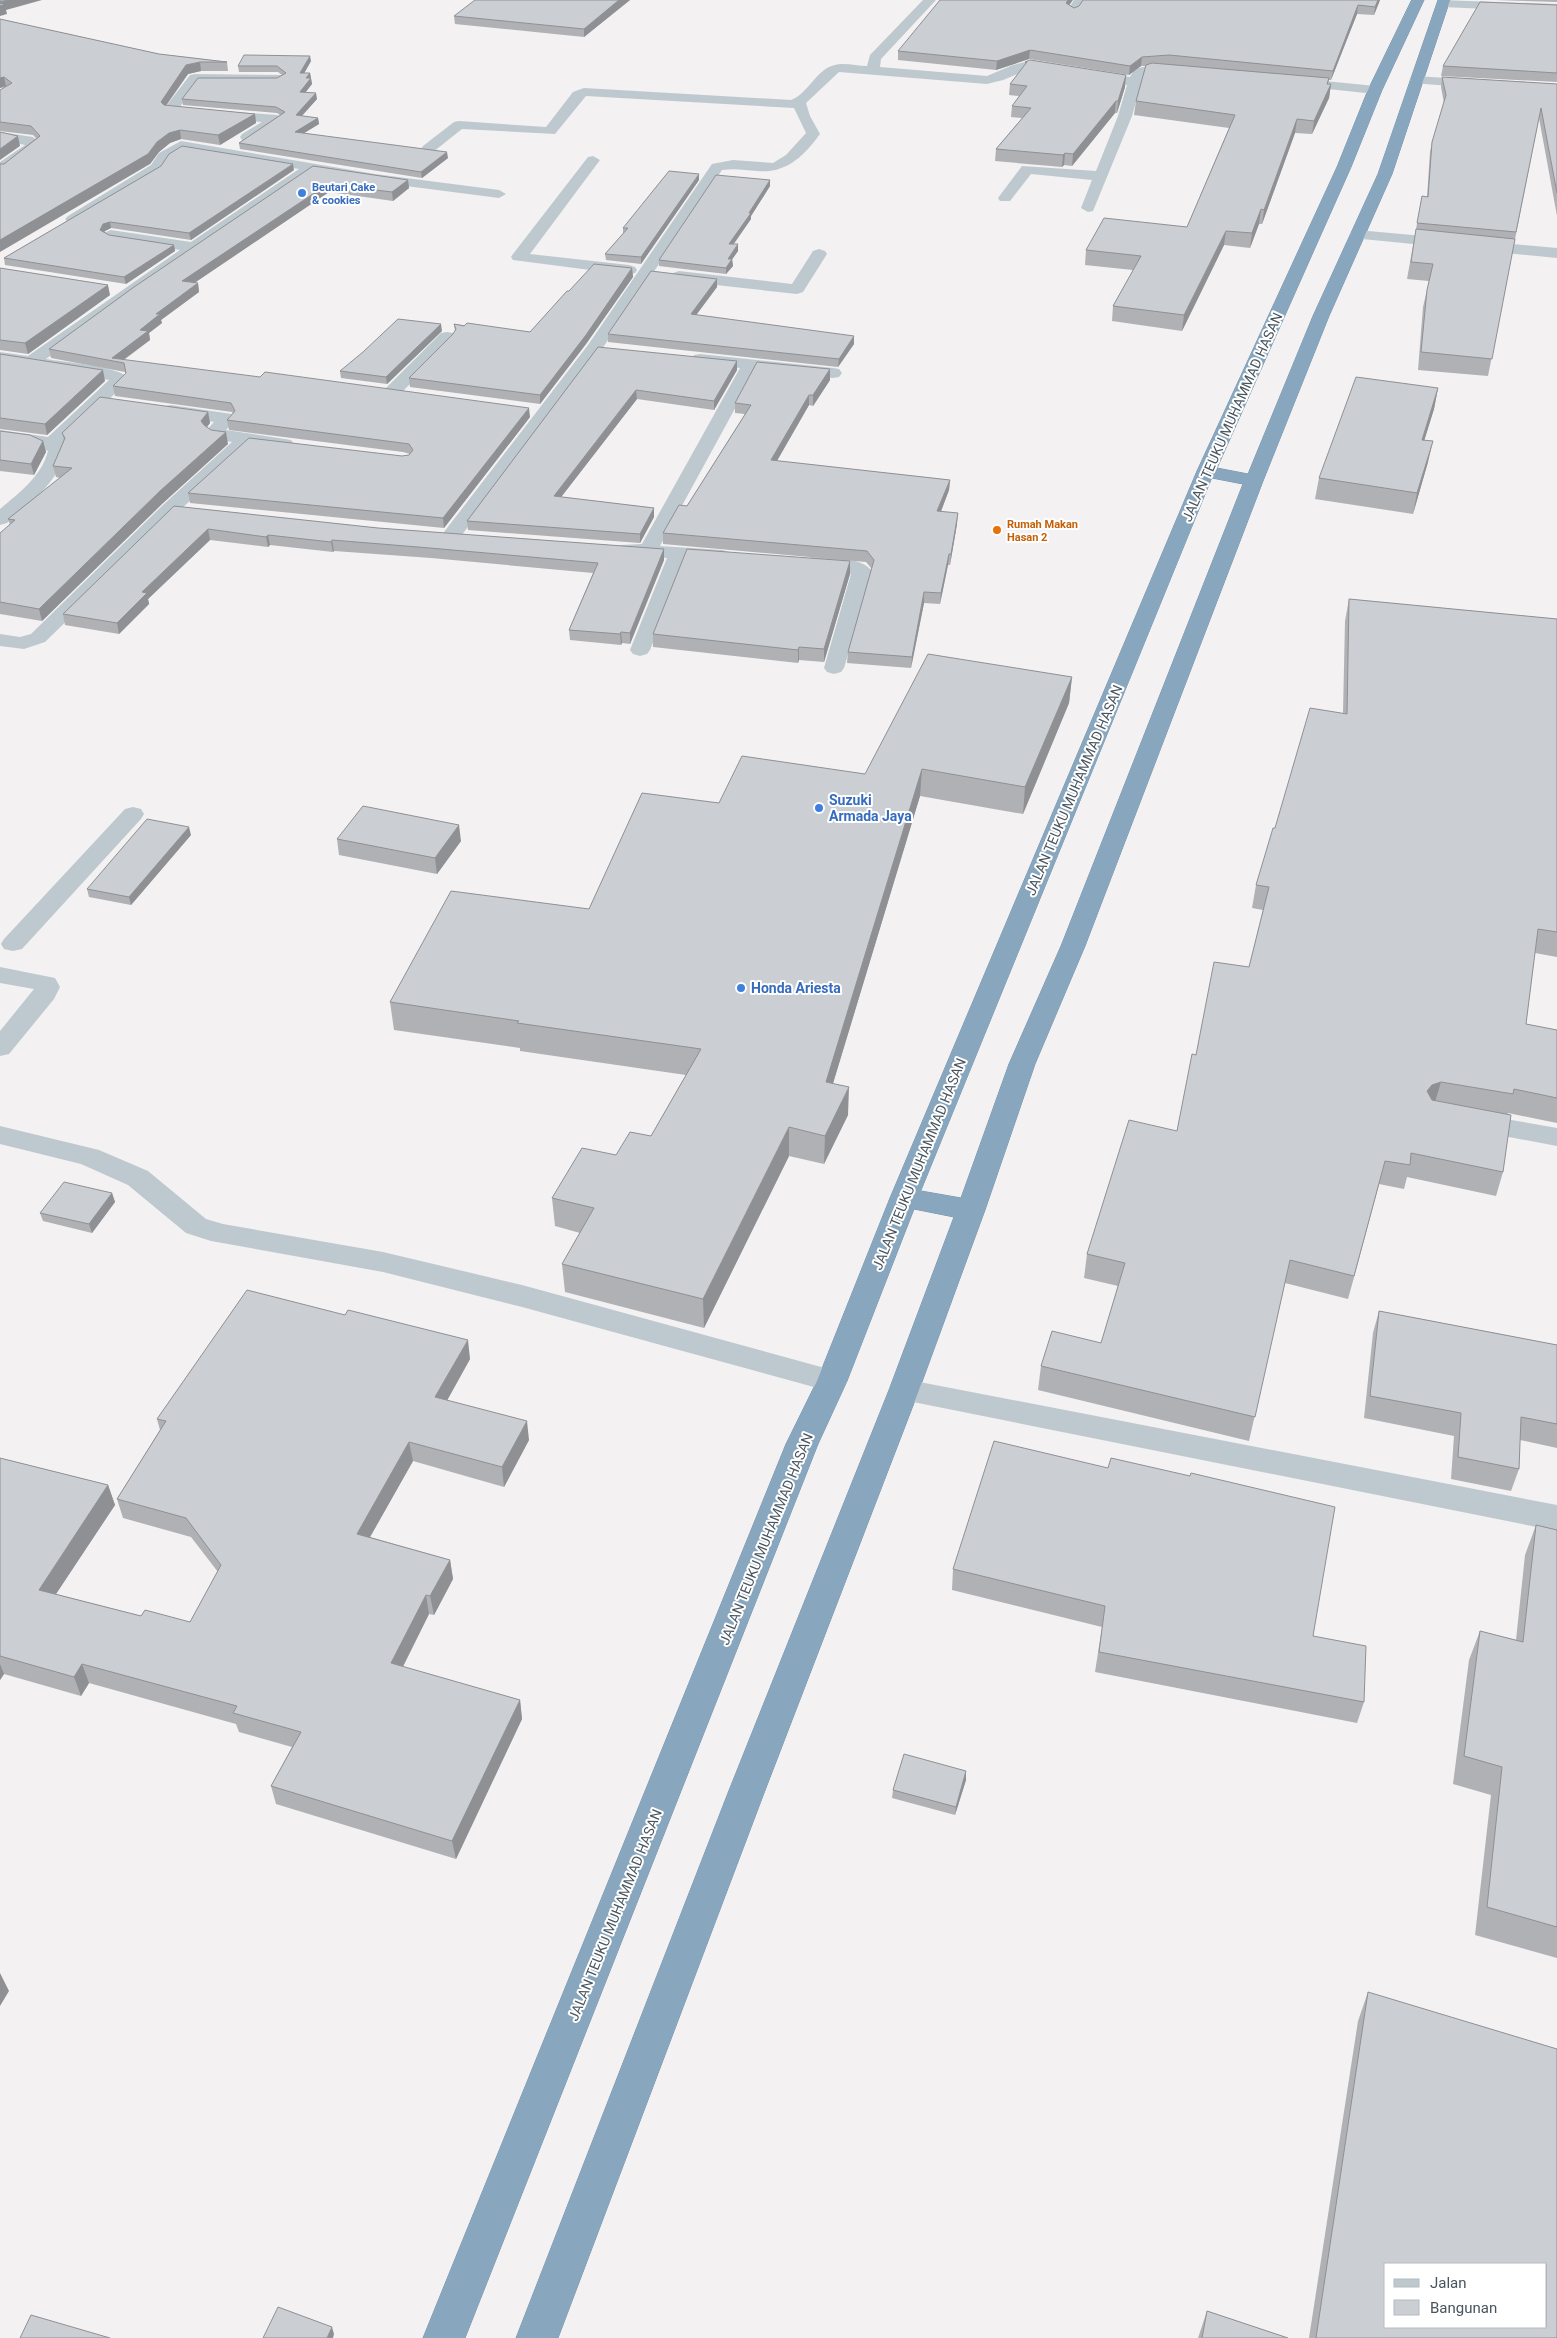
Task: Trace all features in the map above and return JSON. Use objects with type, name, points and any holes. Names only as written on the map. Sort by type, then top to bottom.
[{"type":"highway","points":[[537,2338],[746,1793],[904,1390],[972,1210],[1022,1064],[1073,946],[1254,480],[1321,316],[1385,174],[1416,80],[1435,1]]},
{"type":"highway","name":"JALAN TEUKU MUHAMMAD HASAN","points":[[444,2338],[802,1444],[832,1381],[904,1198],[1206,471],[1344,167],[1375,90],[1435,1]]},
{"type":"highway","points":[[1206,471],[1254,480]]},
{"type":"highway","points":[[904,1198],[972,1210]]},
{"type":"street","points":[[874,71],[873,63],[875,58],[930,0]]},
{"type":"street","points":[[1073,11],[1080,0]]},
{"type":"street","points":[[1435,1],[1557,8]]},
{"type":"street","points":[[428,149],[459,125],[550,131],[578,94],[584,92],[787,104],[799,102],[828,73],[837,68],[987,80],[1000,78],[1017,66],[1029,65],[1134,82]]},
{"type":"street","points":[[1088,208],[1125,116],[1137,75],[1148,70],[1161,70]]},
{"type":"street","points":[[222,152],[277,120],[171,110],[193,79],[200,77],[278,78]]},
{"type":"street","points":[[1277,80],[1375,90]]},
{"type":"street","points":[[1416,80],[1491,85]]},
{"type":"street","points":[[451,536],[594,348],[717,167],[730,165],[770,167],[784,164],[813,134],[803,116],[799,102]]},
{"type":"street","points":[[0,136],[28,140],[33,145],[0,169]]},
{"type":"street","points":[[59,227],[156,168],[164,156],[179,146],[375,178],[499,194]]},
{"type":"street","points":[[593,160],[519,258],[797,289],[819,254]]},
{"type":"street","points":[[31,362],[128,291],[312,167]]},
{"type":"street","points":[[1005,198],[1027,169],[1100,176]]},
{"type":"street","points":[[111,235],[194,246]]},
{"type":"street","points":[[1357,235],[1557,253]]},
{"type":"street","points":[[110,288],[128,291]]},
{"type":"street","points":[[412,395],[384,391],[447,337]]},
{"type":"street","points":[[594,348],[613,350]]},
{"type":"street","points":[[0,357],[106,374],[119,378],[50,444]]},
{"type":"street","points":[[682,357],[833,372]]},
{"type":"street","points":[[648,550],[751,364]]},
{"type":"street","points":[[98,400],[117,403]]},
{"type":"street","points":[[156,408],[226,418],[213,433],[305,446]]},
{"type":"street","points":[[526,410],[546,412]]},
{"type":"street","points":[[0,434],[50,444],[57,449],[51,466],[41,480],[0,519]]},
{"type":"street","points":[[0,640],[18,643],[33,642],[38,638],[170,508],[246,439]]},
{"type":"street","points":[[170,508],[199,511]]},
{"type":"street","points":[[610,548],[737,558]]},
{"type":"street","points":[[640,650],[679,553]]},
{"type":"street","points":[[795,562],[853,567],[862,571],[834,668]]},
{"type":"street","points":[[4,948],[133,814]]},
{"type":"street","points":[[0,974],[46,984],[47,987],[45,993],[0,1048]]},
{"type":"street","points":[[1445,1118],[1557,1137]]},
{"type":"street","points":[[0,1135],[89,1157],[138,1178],[196,1226],[221,1234],[383,1262],[522,1296],[832,1381]]},
{"type":"street","points":[[904,1390],[1557,1518]]},
{"type":"building","points":[[475,0],[619,0],[584,29],[454,16]]},
{"type":"building","points":[[940,0],[1068,0],[1066,3],[1074,8],[1079,6],[1083,0],[1378,0],[1375,7],[1358,5],[1333,71],[1169,55],[1142,57],[1130,66],[1030,50],[997,61],[898,51]]},
{"type":"building","points":[[1480,2],[1557,5],[1557,73],[1443,66]]},
{"type":"building","points":[[0,19],[159,54],[227,62],[200,62],[186,65],[161,102],[164,105],[255,114],[218,135],[180,130],[169,133],[157,142],[148,154],[0,240],[0,164],[4,164],[40,136],[31,126],[0,122],[0,90],[12,83],[4,77],[0,78]]},
{"type":"building","points":[[244,55],[310,56],[300,73],[310,73],[306,78],[311,78],[300,92],[316,93],[296,115],[318,118],[295,132],[447,152],[421,172],[239,143],[285,112],[276,107],[182,99],[198,78],[277,78],[286,73],[277,66],[238,66]]},
{"type":"building","points":[[1030,60],[1126,75],[1118,101],[1116,101],[1073,154],[1065,153],[1063,155],[996,149],[1031,108],[1012,106],[1027,86],[1010,84],[1027,62],[1025,62]]},
{"type":"building","points":[[1152,63],[1329,78],[1327,84],[1331,84],[1314,121],[1297,119],[1264,210],[1261,209],[1252,233],[1226,231],[1184,315],[1113,306],[1141,256],[1086,250],[1104,218],[1187,227],[1235,115],[1136,101],[1146,65]]},
{"type":"building","points":[[1442,77],[1557,84],[1557,193],[1541,108],[1516,232],[1417,223],[1422,196],[1428,197],[1432,142],[1446,95]]},
{"type":"building","points":[[0,132],[18,136],[0,149]]},
{"type":"building","points":[[182,146],[293,164],[189,233],[110,222],[103,224],[100,230],[109,235],[174,245],[124,277],[4,258],[161,166],[169,154]]},
{"type":"building","points":[[313,166],[408,180],[392,192],[328,184],[182,281],[198,283],[156,314],[160,314],[140,330],[148,331],[112,358],[260,377],[265,372],[529,408],[443,518],[188,493],[249,438],[402,456],[409,455],[413,450],[409,444],[227,420],[235,411],[231,403],[113,386],[126,373],[124,363],[49,349],[134,287]]},
{"type":"building","points":[[669,171],[699,174],[641,257],[605,254],[628,228],[623,228]]},
{"type":"building","points":[[716,175],[770,180],[749,213],[751,213],[729,244],[738,244],[728,259],[732,259],[726,268],[659,260]]},
{"type":"building","points":[[1416,229],[1515,239],[1492,359],[1421,352],[1427,290],[1433,264],[1411,262]]},
{"type":"building","points":[[594,264],[632,268],[586,335],[540,395],[409,378],[453,334],[456,329],[454,324],[464,326],[467,323],[530,332]]},
{"type":"building","points":[[0,268],[108,285],[25,343],[0,340]]},
{"type":"building","points":[[651,271],[717,279],[691,314],[854,336],[839,359],[608,334]]},
{"type":"building","points":[[398,319],[441,324],[386,377],[340,371],[363,352]]},
{"type":"building","points":[[598,347],[737,361],[714,401],[636,390],[554,496],[654,508],[640,534],[467,521]]},
{"type":"building","points":[[0,354],[103,370],[45,424],[0,418]]},
{"type":"building","points":[[757,362],[830,369],[813,395],[809,395],[771,460],[950,480],[937,511],[958,513],[951,554],[949,554],[941,593],[924,592],[912,657],[848,652],[874,560],[867,551],[663,533],[679,505],[687,506],[751,405],[735,403]]},
{"type":"building","points":[[1356,377],[1438,388],[1422,440],[1433,441],[1417,493],[1319,478]]},
{"type":"building","points":[[100,397],[208,412],[201,421],[204,425],[211,430],[226,432],[160,491],[39,609],[0,602],[0,533],[15,520],[8,519],[72,468],[53,466],[65,438],[62,433]]},
{"type":"building","points":[[0,431],[30,435],[43,441],[31,464],[0,460]]},
{"type":"building","points":[[174,506],[378,528],[664,549],[630,633],[569,630],[598,563],[332,540],[331,542],[268,535],[266,537],[208,529],[142,592],[147,593],[117,623],[63,614]]},
{"type":"building","points":[[687,549],[850,561],[824,649],[799,647],[798,650],[653,634]]},
{"type":"building","points":[[1349,599],[1557,619],[1557,932],[1538,929],[1526,1024],[1557,1030],[1557,1098],[1514,1089],[1513,1094],[1441,1082],[1432,1085],[1427,1091],[1432,1100],[1511,1115],[1503,1172],[1411,1153],[1410,1165],[1385,1161],[1354,1276],[1290,1260],[1255,1417],[1041,1366],[1052,1331],[1101,1343],[1125,1263],[1087,1254],[1129,1120],[1177,1131],[1192,1054],[1196,1055],[1214,962],[1249,967],[1269,887],[1256,885],[1273,828],[1275,828],[1310,708],[1347,714]]},
{"type":"building","points":[[928,654],[1072,677],[1025,787],[922,769],[826,1082],[849,1087],[825,1136],[789,1127],[703,1299],[562,1264],[594,1208],[552,1198],[582,1148],[616,1155],[630,1132],[651,1136],[701,1049],[517,1023],[519,1021],[390,1002],[451,891],[589,909],[642,793],[719,803],[742,756],[865,774]]},
{"type":"building","points":[[363,806],[459,825],[435,858],[337,839]]},
{"type":"building","points":[[147,819],[189,827],[129,897],[87,889]]},
{"type":"building","points":[[64,1182],[112,1193],[89,1224],[40,1213]]},
{"type":"building","points":[[247,1290],[345,1315],[348,1310],[468,1340],[435,1397],[527,1421],[502,1467],[409,1442],[357,1534],[450,1560],[430,1596],[426,1595],[391,1663],[520,1700],[452,1841],[271,1786],[301,1732],[233,1713],[237,1706],[82,1664],[74,1677],[0,1656],[0,1458],[108,1485],[39,1590],[141,1616],[145,1610],[190,1622],[221,1565],[186,1518],[117,1499],[166,1421],[157,1419]]},
{"type":"building","points":[[1379,1311],[1557,1345],[1557,1424],[1521,1417],[1519,1469],[1458,1457],[1461,1413],[1370,1396]]},
{"type":"building","points":[[994,1441],[1108,1468],[1111,1458],[1190,1476],[1191,1473],[1335,1507],[1313,1636],[1366,1646],[1364,1702],[1099,1652],[1105,1606],[953,1569]]},
{"type":"building","points":[[1536,1525],[1557,1530],[1557,1927],[1487,1907],[1502,1767],[1464,1756],[1480,1631],[1523,1642]]},
{"type":"building","points":[[904,1754],[966,1771],[956,1807],[893,1790]]},
{"type":"building","points":[[1368,1992],[1557,2049],[1557,2338],[1316,2338]]},
{"type":"building","points":[[278,2307],[332,2327],[327,2338],[263,2338]]},
{"type":"building","points":[[1207,2311],[1288,2338],[1202,2338]]},
{"type":"building","points":[[31,2315],[110,2338],[20,2338]]},
{"type":"place","name":"Beutari Cake & cookies","points":[[302,193]]},
{"type":"place","name":"Rumah Makan Hasan 2","points":[[997,530]]},
{"type":"place","name":"Suzuki Armada Jaya","points":[[819,808]]},
{"type":"place","name":"Honda Ariesta","points":[[741,988]]}]
